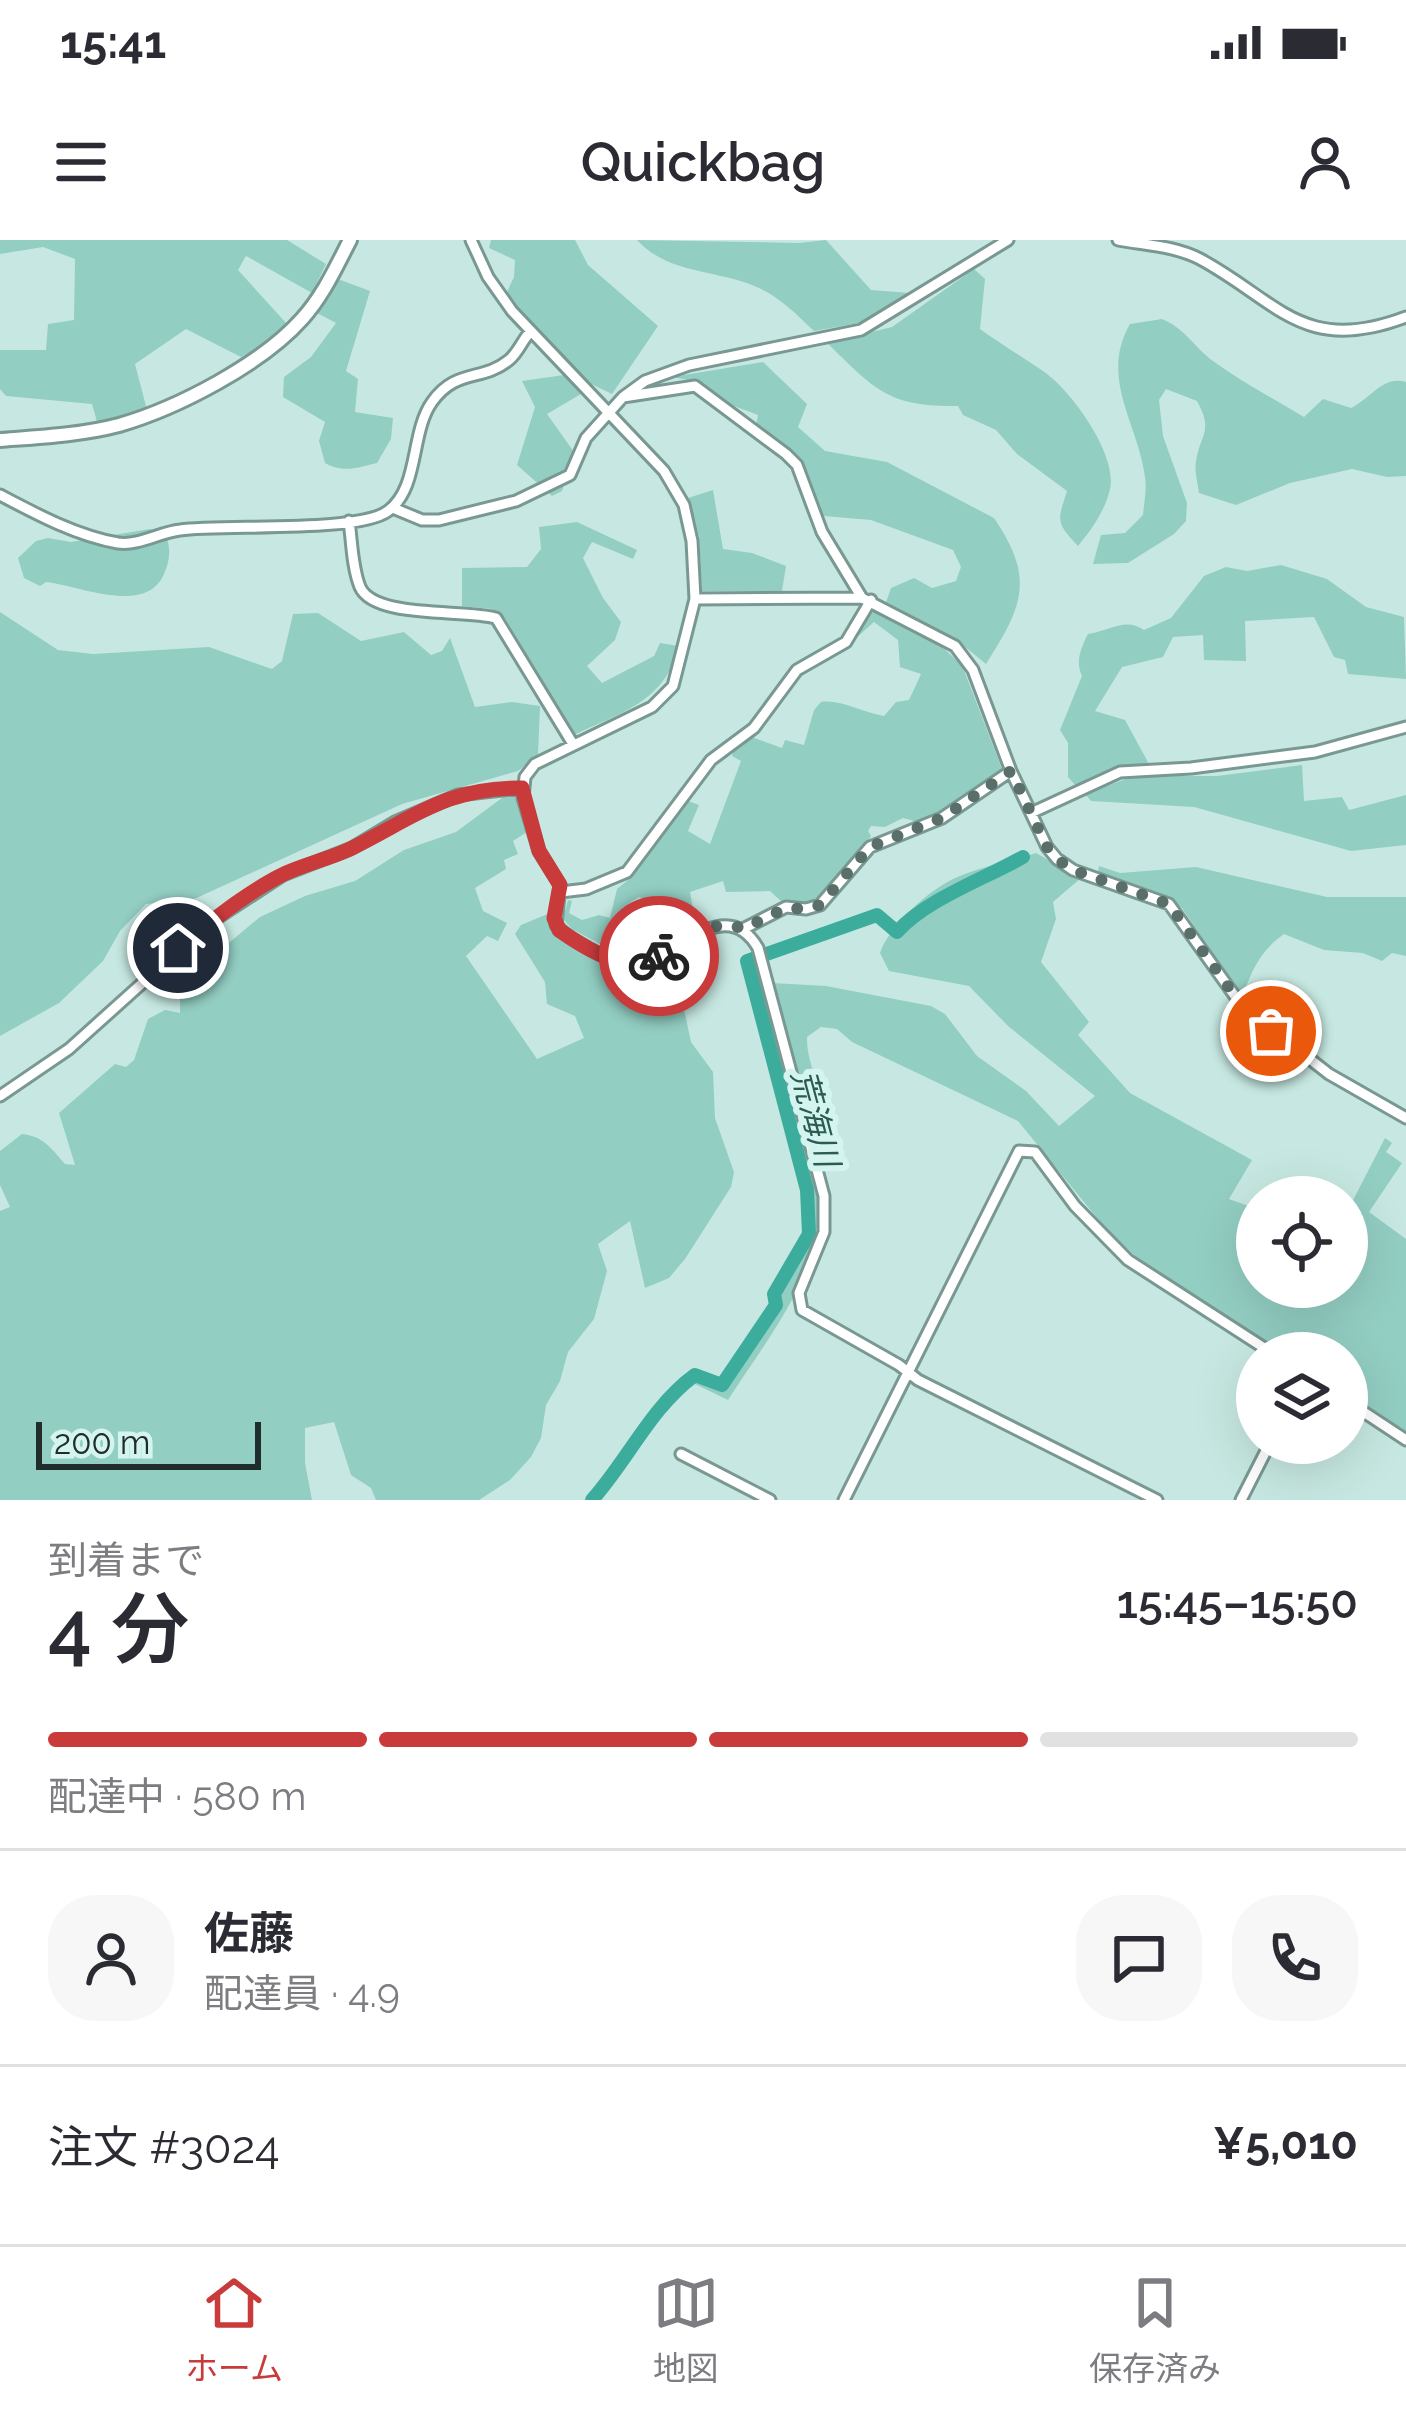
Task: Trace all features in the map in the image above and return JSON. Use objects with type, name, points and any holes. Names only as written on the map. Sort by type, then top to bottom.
[{"type":"main road","points":[[0,440],[118,425],[238,369],[268,351],[302,320],[350,240]]},
{"type":"street","points":[[471,240],[488,277],[530,331],[664,471],[684,505],[692,541],[695,599],[686,647],[667,695],[528,770],[522,788],[539,851],[561,892],[554,918],[559,930],[624,964],[656,957],[690,936],[722,925],[743,929],[786,908],[820,905],[870,847],[942,818],[1011,771]]},
{"type":"street","points":[[393,508],[422,520],[439,520],[516,501],[569,475],[586,438],[623,397],[645,381],[671,370],[861,330],[1008,240]]},
{"type":"street","points":[[1118,240],[1186,253],[1294,320],[1351,329],[1406,317]]},
{"type":"street","points":[[1186,253],[1193,240]]},
{"type":"street","points":[[0,495],[68,527],[121,544],[178,530],[373,518],[393,508],[410,475],[418,432],[431,403],[450,381],[493,370],[514,357],[530,331]]},
{"type":"street","points":[[623,397],[695,386],[786,454],[797,465],[822,532],[867,599]]},
{"type":"street","points":[[349,521],[365,595],[374,603],[393,607],[496,618],[573,744]]},
{"type":"street","points":[[695,599],[867,599],[940,636],[965,656],[1011,771],[1057,859],[1073,870],[1169,904],[1242,1006],[1329,1074],[1406,1118]]},
{"type":"street","points":[[561,892],[586,889],[627,872],[711,760],[754,728],[797,670],[846,642],[867,599]]},
{"type":"street","points":[[1031,813],[1120,772],[1315,752],[1406,727]]},
{"type":"street","points":[[0,1096],[69,1049],[208,924],[283,874],[352,848],[395,822],[458,795],[522,788]]},
{"type":"street","points":[[743,929],[758,947],[824,1196],[821,1245],[799,1293],[806,1314],[907,1372],[1157,1500]]},
{"type":"street","points":[[844,1500],[1013,1156],[1026,1149],[1035,1152],[1085,1218],[1128,1260],[1239,1332]]},
{"type":"street","points":[[1368,1415],[1406,1440]]},
{"type":"street","points":[[681,1454],[770,1500]]},
{"type":"street","points":[[1240,1500],[1259,1464]]},
{"type":"green space","points":[[0,240],[287,240],[326,264],[312,293],[246,256],[238,270],[287,324],[266,345],[241,357],[186,329],[135,364],[147,410],[97,422],[92,404],[6,396],[0,389],[0,350],[46,350],[48,324],[74,320],[75,259],[43,247],[0,254]]},
{"type":"green space","points":[[491,240],[575,240],[588,265],[658,326],[612,394],[581,379],[506,294],[515,260],[489,248]]},
{"type":"green space","points":[[637,240],[826,240],[871,290],[910,293],[865,322],[814,331],[761,289],[680,266]]},
{"type":"green space","points":[[974,269],[985,279],[980,329],[1054,380],[1090,424],[1107,459],[1108,497],[1078,546],[1060,521],[1067,491],[1017,454],[996,430],[963,415],[958,406],[914,403],[884,392],[827,343],[892,327]]},
{"type":"green space","points":[[338,279],[370,291],[346,371],[358,379],[355,412],[393,418],[391,439],[377,463],[350,469],[325,463],[319,441],[325,422],[283,397],[284,377],[311,357],[336,323],[317,313]]},
{"type":"green space","points":[[1162,319],[1224,369],[1304,417],[1323,399],[1351,408],[1390,382],[1406,382],[1406,476],[1352,469],[1290,483],[1236,505],[1199,493],[1196,465],[1205,426],[1202,411],[1197,401],[1166,389],[1159,400],[1163,436],[1187,503],[1186,521],[1128,563],[1093,564],[1101,535],[1125,533],[1143,515],[1145,477],[1123,400],[1118,363],[1130,324]]},
{"type":"green space","points":[[763,362],[807,404],[798,427],[825,451],[887,462],[994,518],[1016,559],[1019,593],[1008,626],[986,664],[954,638],[886,602],[891,588],[914,578],[932,588],[956,581],[961,567],[953,550],[871,520],[812,515],[790,464],[755,432],[758,415],[689,380],[672,377]]},
{"type":"green space","points":[[564,375],[581,394],[547,414],[574,452],[562,491],[552,496],[517,465],[535,407],[522,381]]},
{"type":"green space","points":[[713,490],[723,549],[752,553],[786,566],[782,591],[702,591],[699,537],[688,498]]},
{"type":"green space","points":[[577,522],[637,550],[633,559],[592,542],[583,558],[621,622],[615,640],[587,666],[602,683],[654,656],[660,643],[679,646],[652,693],[574,735],[505,618],[492,609],[462,606],[462,568],[527,567],[541,549],[539,527]]},
{"type":"green space","points":[[150,529],[166,536],[169,555],[164,574],[143,594],[111,595],[46,582],[40,586],[24,578],[18,558],[36,541],[71,542]]},
{"type":"green space","points":[[1281,565],[1327,579],[1366,607],[1404,617],[1406,679],[1348,674],[1345,660],[1334,657],[1314,617],[1245,621],[1246,661],[1204,660],[1203,635],[1173,637],[1163,657],[1122,667],[1095,711],[1125,720],[1149,764],[1111,770],[1076,786],[1068,777],[1068,743],[1060,730],[1082,676],[1079,660],[1088,634],[1124,625],[1144,630],[1171,618],[1204,576],[1226,567],[1247,571]]},
{"type":"green space","points":[[877,609],[941,646],[962,665],[1002,769],[925,824],[903,818],[885,827],[871,826],[871,836],[857,858],[814,904],[783,903],[770,891],[726,892],[723,881],[690,892],[696,928],[669,926],[665,906],[639,897],[629,903],[607,948],[572,929],[563,919],[568,900],[572,901],[569,913],[582,920],[599,915],[610,918],[617,889],[688,801],[699,805],[688,831],[710,844],[741,761],[732,756],[735,745],[749,736],[782,748],[785,740],[804,745],[821,702],[884,716],[896,702],[909,700],[921,674],[900,667],[898,640],[874,622],[853,636],[868,611]]},
{"type":"green space","points":[[0,612],[58,650],[93,654],[209,647],[272,669],[282,661],[293,614],[318,613],[361,641],[404,632],[431,655],[442,651],[450,638],[475,707],[512,702],[540,706],[538,755],[518,771],[402,804],[192,900],[146,904],[120,931],[103,961],[59,1003],[0,1036]]},
{"type":"green space","points":[[1302,765],[1304,801],[1342,797],[1349,810],[1406,795],[1406,845],[1351,851],[1194,807],[1091,801],[1085,794],[1134,776],[1217,776]]},
{"type":"green space","points":[[506,795],[516,796],[527,832],[513,841],[518,854],[504,860],[506,869],[475,888],[483,911],[507,923],[498,941],[487,936],[466,956],[537,1059],[584,1038],[575,1016],[547,1004],[545,982],[515,934],[521,925],[550,913],[556,933],[605,963],[644,970],[660,1007],[672,1004],[668,985],[680,991],[691,1042],[713,1072],[715,1118],[734,1172],[731,1187],[685,1259],[669,1278],[645,1288],[630,1221],[598,1244],[607,1271],[594,1319],[568,1352],[560,1381],[546,1405],[541,1438],[510,1480],[479,1500],[376,1500],[371,1488],[351,1475],[334,1422],[305,1428],[312,1500],[0,1500],[0,1211],[10,1207],[0,1185],[0,1151],[22,1134],[29,1135],[46,1144],[65,1164],[75,1165],[59,1113],[115,1064],[126,1067],[134,1060],[148,1019],[165,1010],[180,1013],[187,978],[260,917],[305,896],[355,881],[404,850],[456,832]]},
{"type":"green space","points":[[1036,853],[1081,878],[1053,902],[1056,919],[1041,962],[1089,1022],[1078,1035],[1130,1093],[1252,1160],[1243,1176],[1236,1176],[1229,1199],[1236,1202],[1236,1308],[1368,1308],[1365,1176],[1385,1138],[1392,1143],[1386,1152],[1402,1163],[1369,1212],[1406,1239],[1406,1436],[1368,1411],[1368,1332],[1248,1332],[1143,1263],[1106,1229],[1018,1121],[852,1042],[837,1029],[821,1027],[807,1037],[824,1112],[820,1138],[813,1142],[772,983],[826,986],[931,1006],[945,1014],[977,1056],[1026,1091],[1059,1126],[1095,1096],[1008,1026],[969,986],[889,971],[880,953],[900,921],[943,885]]},
{"type":"green space","points":[[1099,866],[1120,873],[1196,867],[1327,897],[1406,897],[1406,956],[1392,953],[1382,961],[1363,953],[1324,950],[1284,934],[1258,962],[1242,997],[1182,908],[1160,893],[1098,872]]},
{"type":"green space","points":[[754,960],[818,1191],[818,1220],[813,1248],[791,1302],[728,1400],[693,1383],[697,1378],[723,1388],[779,1306],[777,1294],[811,1234],[810,1190],[760,1019],[750,962]]},
{"type":"waterway","name":"荒海川","points":[[592,1500],[679,1388],[695,1375],[722,1385],[776,1305],[774,1294],[809,1234],[807,1190],[747,961],[877,915],[897,932],[939,900],[1023,857]]},
{"type":"way so far","points":[[659,956],[702,931],[730,924],[743,929],[779,910],[820,905],[870,847],[942,818],[1011,771],[1057,859],[1073,870],[1169,904],[1242,1006],[1271,1031]]},
{"type":"route","points":[[178,948],[283,874],[352,848],[395,822],[458,795],[522,788],[539,851],[560,885],[554,918],[559,930],[618,962],[637,963],[659,956]]}]
